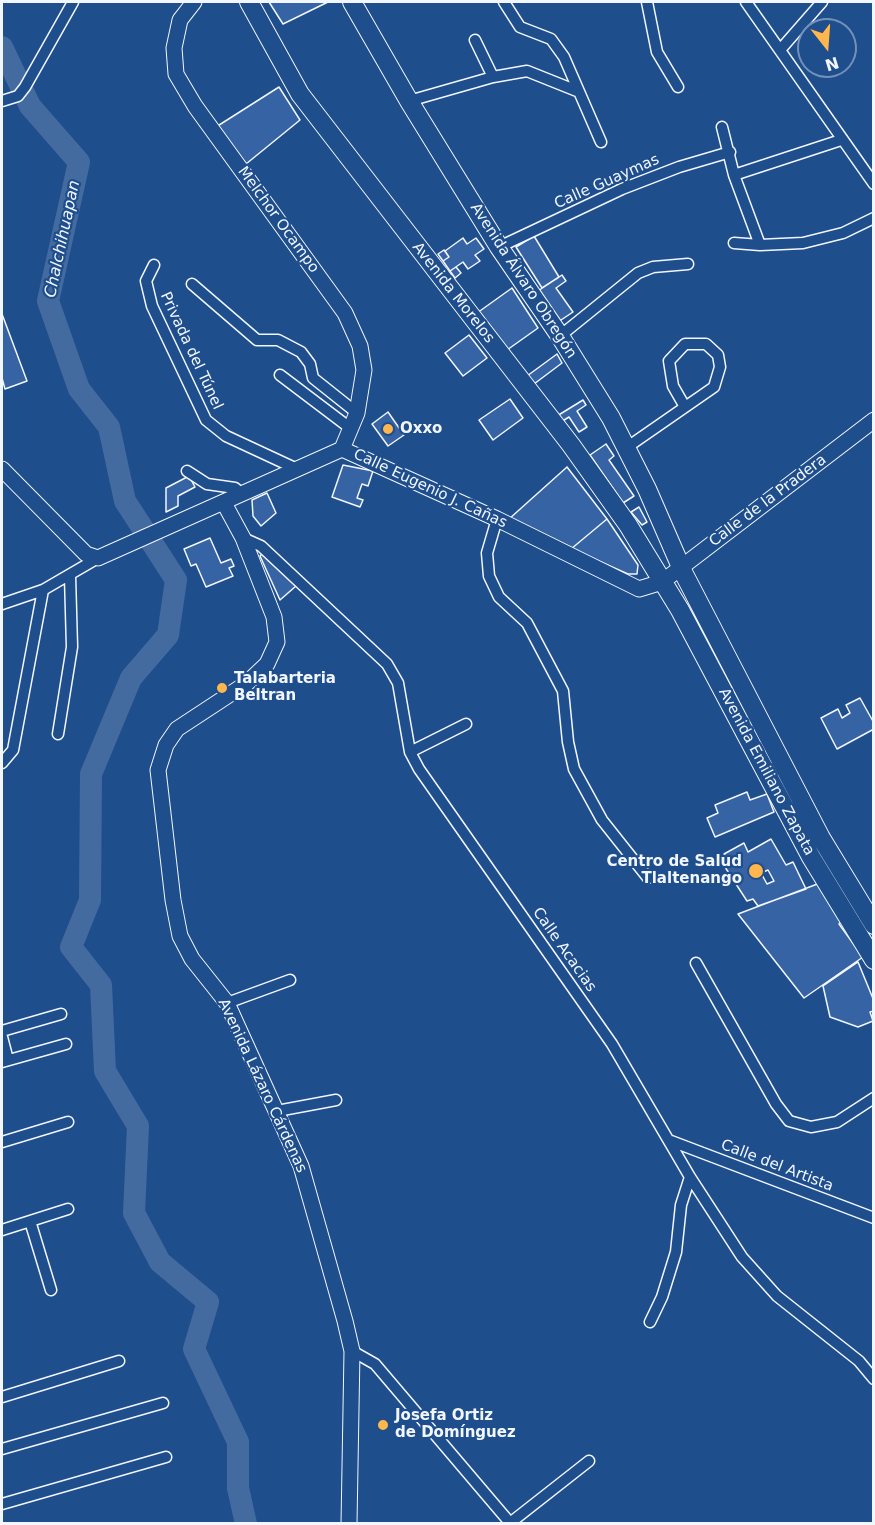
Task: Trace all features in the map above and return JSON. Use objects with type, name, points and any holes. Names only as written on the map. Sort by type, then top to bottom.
[{"type":"main road","name":"Avenida Morelos","points":[[249,2],[300,94],[571,445],[628,525],[662,582]]},
{"type":"main road","name":"Avenida Álvaro Obregón","points":[[352,2],[409,101],[500,247],[560,336],[626,447],[681,567]]},
{"type":"main road","name":"Avenida Emiliano Zapata","points":[[681,567],[821,838],[873,925]]},
{"type":"main road","name":"Avenida Emiliano Zapata","points":[[662,582],[811,857],[873,960]]},
{"type":"street","points":[[2,101],[18,96],[25,87],[74,2]]},
{"type":"street","name":"Melchor Ocampo","points":[[194,2],[180,20],[174,48],[176,74],[195,106],[345,314],[360,346],[364,370],[357,413],[342,448]]},
{"type":"street","points":[[504,2],[520,27],[551,39],[564,57],[601,142]]},
{"type":"street","points":[[647,2],[657,52],[678,87]]},
{"type":"street","points":[[746,2],[873,184]]},
{"type":"street","points":[[780,50],[822,2]]},
{"type":"street","points":[[475,40],[492,77]]},
{"type":"street","points":[[409,101],[492,77],[527,71],[577,91]]},
{"type":"street","points":[[722,127],[734,175],[760,245]]},
{"type":"street","points":[[734,175],[841,140]]},
{"type":"street","name":"Calle Guaymas","points":[[500,247],[622,189],[679,167],[730,152]]},
{"type":"street","points":[[734,243],[760,245],[803,243],[843,233],[873,218]]},
{"type":"street","points":[[560,336],[638,273],[653,267],[688,264]]},
{"type":"street","name":"Privada del Túnel","points":[[154,265],[146,281],[152,306],[206,420],[226,436],[297,469]]},
{"type":"street","points":[[192,284],[257,340],[278,340],[302,352],[310,364],[313,378],[357,413]]},
{"type":"street","points":[[626,447],[685,407],[714,387],[720,368],[718,355],[706,344],[685,344],[669,361],[673,386],[685,407]]},
{"type":"street","points":[[280,375],[350,428]]},
{"type":"street","name":"Calle de la Pradera","points":[[662,582],[873,420]]},
{"type":"street","name":"Calle Eugenio J. Cañas","points":[[98,558],[342,448],[497,519],[639,589],[662,582]]},
{"type":"street","points":[[2,469],[86,554],[98,558]]},
{"type":"street","points":[[187,471],[207,484],[235,488],[242,494]]},
{"type":"street","name":"Avenida Lázaro Cárdenas","points":[[224,503],[243,538],[274,617],[277,642],[267,664],[247,683],[177,729],[166,745],[158,770],[180,936],[192,959],[227,1003],[301,1166],[352,1351],[349,1524]]},
{"type":"street","points":[[497,519],[487,553],[489,576],[499,597],[526,623],[563,690],[568,742],[574,769],[602,820],[648,878]]},
{"type":"street","name":"Calle Acacias","points":[[243,538],[261,546],[387,664],[398,683],[410,752],[612,1044],[671,1141],[690,1177],[742,1257],[777,1296],[859,1361],[873,1379]]},
{"type":"street","points":[[2,604],[43,590],[98,558]]},
{"type":"street","points":[[58,734],[72,647],[70,576]]},
{"type":"street","points":[[2,763],[13,750],[43,590]]},
{"type":"street","points":[[410,752],[466,724]]},
{"type":"street","points":[[696,963],[776,1104],[789,1120],[811,1127],[837,1122],[873,1098]]},
{"type":"street","points":[[227,1003],[290,980]]},
{"type":"street","points":[[2,1030],[61,1014]]},
{"type":"street","points":[[2,1037],[5,1061],[66,1044]]},
{"type":"street","points":[[277,1111],[336,1100]]},
{"type":"street","points":[[2,1143],[68,1122]]},
{"type":"street","name":"Calle del Artista","points":[[671,1141],[873,1218]]},
{"type":"street","points":[[650,1322],[662,1297],[676,1252],[681,1205],[690,1177]]},
{"type":"street","points":[[2,1230],[68,1209]]},
{"type":"street","points":[[30,1221],[51,1290]]},
{"type":"street","points":[[352,1351],[375,1364],[510,1523],[589,1461]]},
{"type":"street","points":[[2,1397],[119,1361]]},
{"type":"street","points":[[2,1449],[163,1403]]},
{"type":"street","points":[[2,1504],[166,1457]]},
{"type":"building","points":[[269,2],[328,2],[283,24]]},
{"type":"building","points":[[279,87],[300,120],[246,164],[216,127]]},
{"type":"building","points":[[534,236],[559,277],[542,288],[516,247]]},
{"type":"building","points":[[463,238],[467,244],[476,238],[484,249],[475,255],[480,261],[468,269],[463,262],[450,271],[443,261],[449,257],[445,251]]},
{"type":"building","points":[[444,250],[449,257],[443,261],[438,254]]},
{"type":"building","points":[[456,267],[461,273],[455,278],[450,271]]},
{"type":"building","points":[[562,275],[566,281],[556,288],[573,312],[558,322],[538,291]]},
{"type":"building","points":[[512,288],[538,328],[507,350],[477,313]]},
{"type":"building","points":[[2,314],[27,381],[5,389],[2,378]]},
{"type":"building","points":[[469,335],[487,358],[463,376],[445,353]]},
{"type":"building","points":[[557,354],[562,363],[534,384],[527,376]]},
{"type":"building","points":[[510,399],[523,418],[493,440],[479,420]]},
{"type":"building","points":[[583,400],[586,405],[577,411],[587,427],[579,432],[569,417],[561,422],[557,416]]},
{"type":"building","name":"Oxxo","points":[[388,412],[404,435],[388,446],[372,424]]},
{"type":"building","points":[[606,444],[614,456],[609,460],[634,496],[623,503],[590,455]]},
{"type":"building","points":[[343,465],[373,471],[368,486],[362,484],[357,498],[363,500],[360,507],[332,497]]},
{"type":"building","points":[[567,467],[607,519],[571,549],[509,519]]},
{"type":"building","points":[[189,476],[195,487],[178,496],[178,506],[166,512],[166,488]]},
{"type":"building","points":[[267,493],[276,513],[261,526],[253,516],[252,500]]},
{"type":"building","points":[[639,507],[647,522],[642,525],[631,512]]},
{"type":"building","points":[[607,519],[638,565],[637,574],[628,574],[571,549]]},
{"type":"building","points":[[210,538],[221,563],[231,559],[234,566],[229,568],[233,576],[206,587],[196,564],[191,566],[184,549]]},
{"type":"building","points":[[262,554],[296,586],[280,600],[260,556]]},
{"type":"building","points":[[860,698],[874,723],[874,729],[837,749],[821,718],[838,709],[842,718],[850,713],[846,705]]},
{"type":"building","points":[[747,792],[750,800],[767,794],[774,812],[715,837],[707,818],[718,813],[715,805]]},
{"type":"building","points":[[771,839],[786,865],[793,862],[806,889],[758,906],[753,899],[747,901],[723,864],[728,860],[724,854],[744,843],[748,852]],"holes":[[[768,870],[774,881],[767,884],[761,873]]]},
{"type":"building","points":[[820,883],[843,919],[839,924],[863,957],[804,998],[738,914]]},
{"type":"building","points":[[858,962],[874,1001],[874,1011],[870,1012],[873,1021],[858,1027],[830,1017],[823,986]]},
{"type":"waterway","name":"Chalchihuapan","points":[[2,47],[30,106],[79,162],[48,301],[79,389],[109,427],[125,501],[176,580],[168,635],[131,678],[91,774],[90,900],[71,947],[101,985],[105,1071],[138,1126],[134,1213],[160,1262],[208,1302],[194,1349],[238,1442],[238,1488],[246,1524]]},
{"type":"place","name":"Oxxo","points":[[388,429]]},
{"type":"place","name":"Talabarteria Beltran","points":[[222,688]]},
{"type":"place","name":"Centro de Salud Tlaltenango","points":[[756,871]]},
{"type":"place","name":"Josefa Ortiz de Domínguez","points":[[383,1425]]}]
